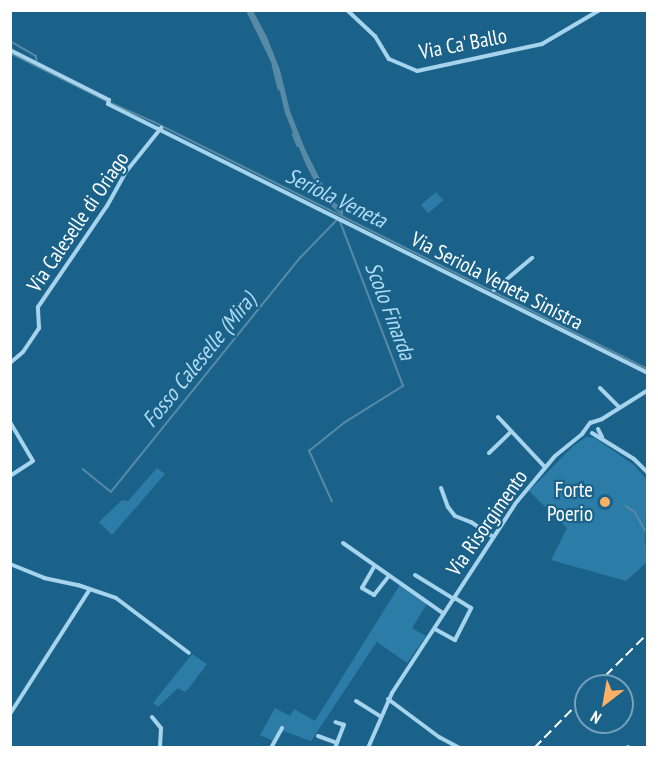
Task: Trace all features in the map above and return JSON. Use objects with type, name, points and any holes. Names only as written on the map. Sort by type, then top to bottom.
[{"type":"street","name":"Via Ca' Ballo","points":[[347,10],[375,36],[389,59],[417,71],[542,44],[600,10]]},
{"type":"street","name":"Via Seriola Veneta Sinistra","points":[[10,50],[160,128],[648,373]]},
{"type":"street","name":"Via Caleselle di Oriago","points":[[10,363],[23,352],[39,328],[38,307],[107,206],[124,173],[160,128]]},
{"type":"street","points":[[494,290],[532,258]]},
{"type":"street","points":[[600,388],[619,407]]},
{"type":"street","name":"Via Risorgimento","points":[[368,747],[388,699],[508,513],[545,467],[588,427],[648,390]]},
{"type":"street","name":"Via Risorgimento","points":[[498,417],[545,467]]},
{"type":"street","name":"Via Risorgimento","points":[[582,434],[592,433],[598,428],[602,419]]},
{"type":"street","points":[[10,422],[33,461],[10,476]]},
{"type":"street","points":[[594,423],[602,437]]},
{"type":"street","points":[[588,427],[592,433],[602,437],[634,459],[648,473]]},
{"type":"street","name":"Via Risorgimento","points":[[489,453],[511,432]]},
{"type":"street","points":[[441,488],[448,507],[455,516],[471,522],[493,537]]},
{"type":"street","points":[[343,543],[388,577],[444,614]]},
{"type":"street","points":[[10,564],[44,578],[90,589],[122,601],[189,653]]},
{"type":"street","points":[[374,567],[362,588],[374,595],[388,577]]},
{"type":"street","points":[[416,575],[454,598]]},
{"type":"street","points":[[10,714],[90,589]]},
{"type":"street","name":"Via Risorgimento","points":[[435,629],[455,640],[471,608],[454,598]]},
{"type":"street","points":[[388,699],[439,737],[460,747]]},
{"type":"street","points":[[356,701],[380,716]]},
{"type":"street","points":[[152,717],[161,728],[160,747]]},
{"type":"street","points":[[318,736],[335,745],[344,726],[335,722]]},
{"type":"street","points":[[271,747],[282,728]]},
{"type":"shaded area","points":[[247,11],[253,11],[267,37],[280,70],[290,111],[305,149],[330,199],[343,209],[343,216],[326,202],[306,165],[285,113],[275,71]]},
{"type":"shaded area","points":[[436,192],[443,200],[428,213],[421,205]]},
{"type":"shaded area","points":[[586,437],[595,438],[634,465],[647,480],[645,538],[647,562],[626,581],[551,560],[567,528],[529,491],[572,447]]},
{"type":"shaded area","points":[[157,468],[165,474],[112,535],[99,522],[122,500],[128,501]]},
{"type":"shaded area","points":[[401,583],[428,602],[412,628],[426,636],[407,663],[377,642],[378,640],[311,741],[283,731],[273,741],[260,735],[275,708],[290,716],[294,709],[315,721]]},
{"type":"shaded area","points":[[192,654],[207,664],[185,692],[178,688],[158,707],[153,703]]},
{"type":"waterway","name":"Scolo Finarda","points":[[247,10],[268,52]]},
{"type":"waterway","points":[[10,41],[36,56],[37,60]]},
{"type":"waterway","name":"Seriola Veneta","points":[[10,53],[107,101]]},
{"type":"waterway","name":"Scolo Finarda","points":[[273,65],[279,89]]},
{"type":"waterway","name":"Seriola Veneta","points":[[111,103],[154,122],[648,369]]},
{"type":"waterway","name":"Scolo Finarda","points":[[293,134],[298,146]]},
{"type":"waterway","name":"Fosso Caleselle (Mira)","points":[[83,469],[111,492],[300,258],[337,220]]},
{"type":"waterway","name":"Scolo Finarda","points":[[332,502],[309,451],[344,423],[403,386],[340,222]]},
{"type":"waterway","points":[[626,506],[635,512],[645,530]]},
{"type":"railway","points":[[607,674],[648,633]]},
{"type":"railway","points":[[534,748],[574,707]]},
{"type":"place","name":"Forte Poerio","points":[[605,502]]}]
